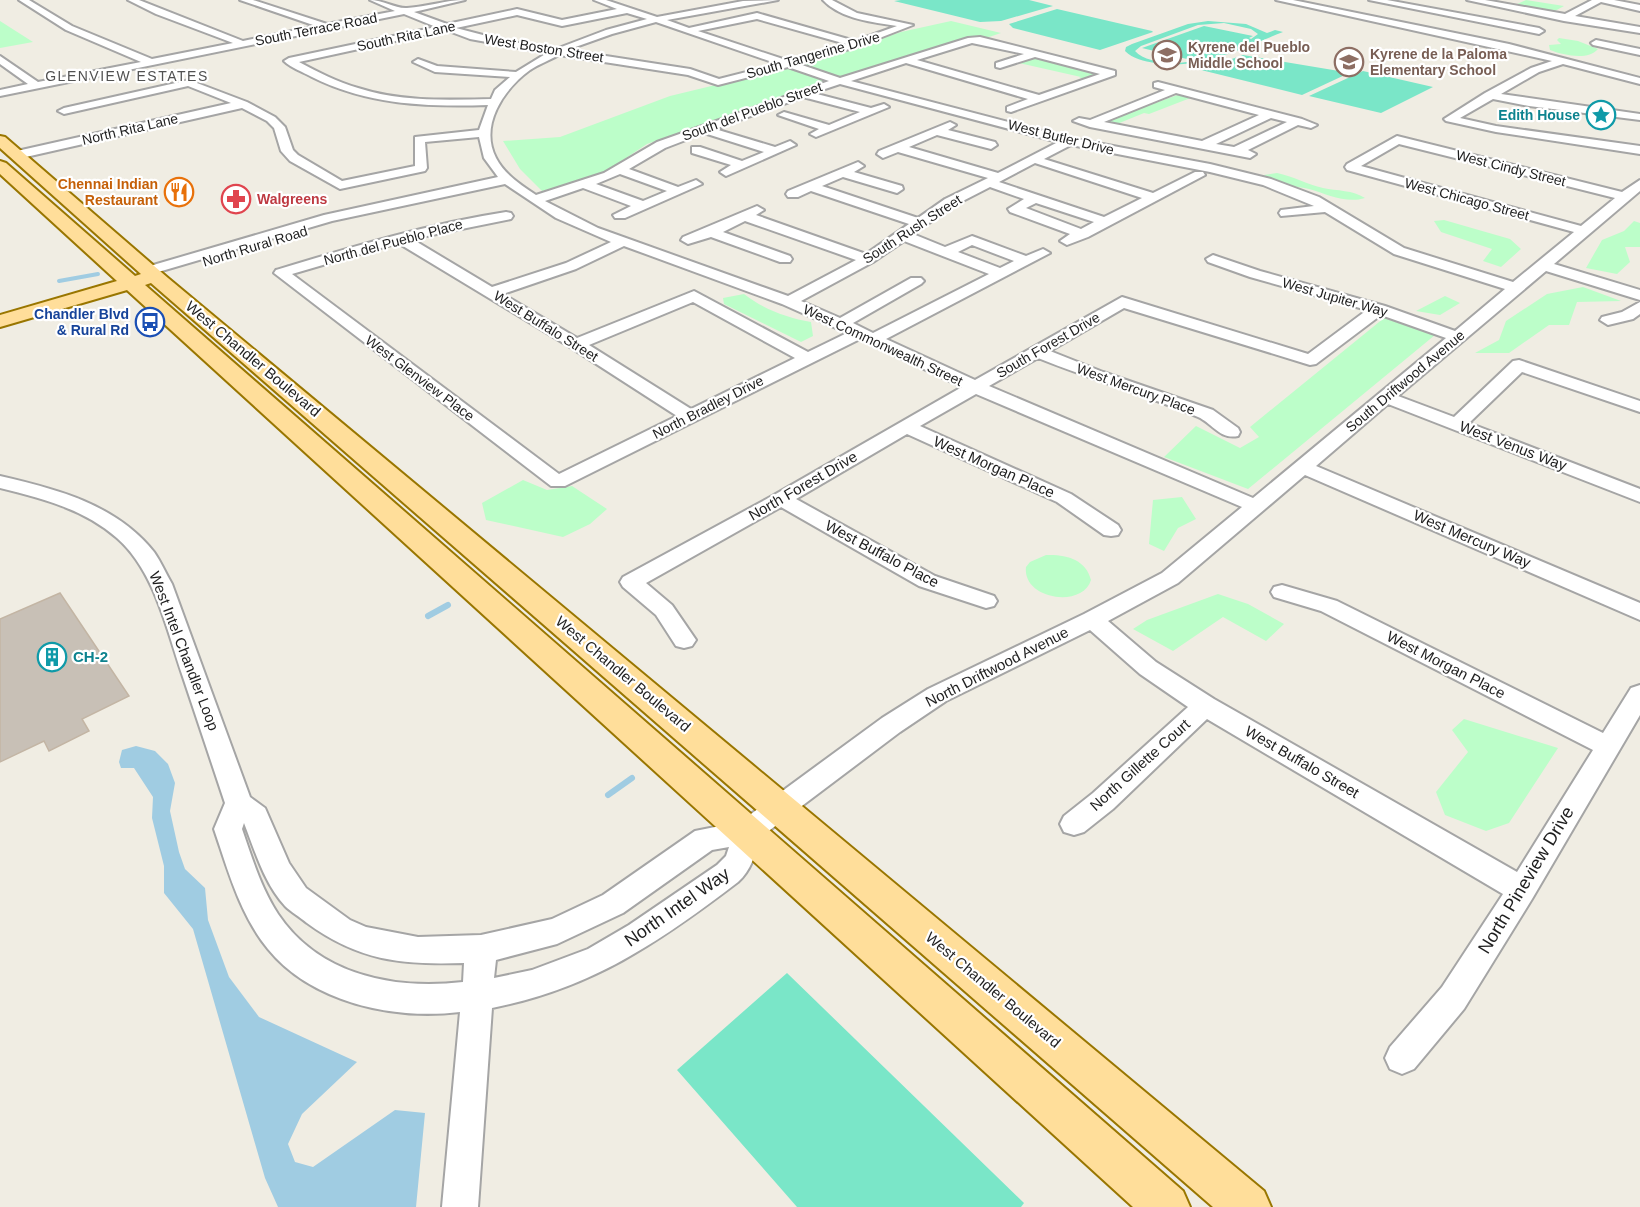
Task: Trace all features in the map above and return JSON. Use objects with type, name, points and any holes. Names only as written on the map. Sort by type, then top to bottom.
[{"type":"main road","name":"West Chandler Boulevard","points":[[0,140],[151,274],[1248,1207]]},
{"type":"main road","name":"West Chandler Boulevard","points":[[0,166],[126,281],[1167,1207]]},
{"type":"main road","points":[[28,192],[53,186]]},
{"type":"main road","name":"North Rural Road","points":[[0,313],[151,274]]},
{"type":"main road","name":"North Rural Road","points":[[0,321],[126,281]]},
{"type":"street","points":[[23,0],[69,28],[135,54],[151,63]]},
{"type":"street","points":[[132,0],[155,12],[217,32],[242,44]]},
{"type":"street","points":[[244,0],[296,15],[326,27]]},
{"type":"street","name":"West Boston Street","points":[[374,0],[470,36],[506,44],[690,72],[718,82]]},
{"type":"street","name":"South Terrace Road","points":[[0,93],[460,0]]},
{"type":"street","name":"West Butler Drive","points":[[598,0],[839,81],[1068,141],[1267,183],[1314,200],[1399,251],[1516,288]]},
{"type":"street","points":[[705,0],[719,7]]},
{"type":"street","points":[[96,137],[64,111],[189,83],[243,104],[271,119],[279,127],[287,151],[294,158],[340,185],[421,168],[419,139],[484,134],[492,102],[504,88],[519,75],[559,51],[615,30],[657,18],[774,0]]},
{"type":"street","name":"South Tangerine Drive","points":[[718,82],[790,64],[908,25],[850,12],[827,0]]},
{"type":"street","points":[[1280,0],[1509,47],[1640,81]]},
{"type":"street","points":[[1373,0],[1546,27]]},
{"type":"street","points":[[1471,0],[1640,30]]},
{"type":"street","points":[[1509,47],[1600,0],[1638,6]]},
{"type":"street","name":"South Rita Lane","points":[[492,102],[435,103],[394,100],[361,93],[333,83],[289,61],[517,12],[562,23],[628,9]]},
{"type":"street","points":[[674,34],[757,15],[856,44]]},
{"type":"street","points":[[1623,27],[1596,43],[1640,52]]},
{"type":"street","name":"South del Pueblo Street","points":[[535,200],[586,185],[620,170],[661,145],[801,93],[976,39],[1034,54]]},
{"type":"street","points":[[1032,67],[1005,63],[1034,54],[1110,73]]},
{"type":"street","points":[[0,59],[37,86]]},
{"type":"street","points":[[905,60],[1040,99]]},
{"type":"street","points":[[1566,60],[1535,70],[1450,119],[1496,129],[1640,150]]},
{"type":"street","points":[[418,62],[435,69],[519,75]]},
{"type":"street","points":[[1011,109],[1121,69]]},
{"type":"street","points":[[1064,76],[1086,82]]},
{"type":"street","points":[[965,77],[949,82],[1024,105]]},
{"type":"street","points":[[1158,85],[1311,125]]},
{"type":"street","points":[[1174,90],[1084,122],[1250,154]]},
{"type":"street","points":[[801,93],[871,112]]},
{"type":"street","points":[[1489,95],[1529,103],[1640,117]]},
{"type":"street","points":[[1179,104],[1198,96]]},
{"type":"street","points":[[798,119],[837,103]]},
{"type":"street","name":"North Rita Lane","points":[[17,155],[243,104]]},
{"type":"street","points":[[816,134],[884,107]]},
{"type":"street","points":[[1204,145],[1270,114]]},
{"type":"street","points":[[784,115],[831,129]]},
{"type":"street","points":[[1119,129],[1139,121]]},
{"type":"street","points":[[1236,151],[1298,122]]},
{"type":"street","points":[[883,154],[950,125]]},
{"type":"street","points":[[704,129],[775,151]]},
{"type":"street","points":[[937,131],[997,143],[954,164]]},
{"type":"street","points":[[264,136],[281,134]]},
{"type":"street","name":"West Commonwealth Street","points":[[484,134],[490,158],[510,181],[535,200],[572,221],[788,302],[974,387],[1256,506]]},
{"type":"street","points":[[741,140],[702,152],[743,165]]},
{"type":"street","points":[[1149,157],[1178,140]]},
{"type":"street","points":[[1167,161],[1178,140]]},
{"type":"street","name":"West Cindy Street","points":[[1351,167],[1397,140],[1625,197]]},
{"type":"street","name":"South Rush Street","points":[[788,302],[868,259],[945,205],[1068,141]]},
{"type":"street","points":[[726,172],[790,145]]},
{"type":"street","points":[[898,148],[954,164],[1035,198],[1103,221]]},
{"type":"street","points":[[1033,159],[1152,197]]},
{"type":"street","points":[[1074,172],[1104,162]]},
{"type":"street","points":[[793,194],[858,166]]},
{"type":"street","name":"West Chicago Street","points":[[1351,167],[1584,231]]},
{"type":"street","points":[[620,170],[678,191]]},
{"type":"street","points":[[843,173],[897,189]]},
{"type":"street","points":[[1067,241],[1199,175]]},
{"type":"street","name":"North Rural Road","points":[[151,274],[299,229],[405,200],[510,181]]},
{"type":"street","points":[[1148,181],[1170,188]]},
{"type":"street","points":[[864,205],[909,183]]},
{"type":"street","points":[[620,215],[696,184]]},
{"type":"street","name":"South Driftwood Avenue","points":[[1170,578],[1640,184]]},
{"type":"street","points":[[586,185],[642,205]]},
{"type":"street","points":[[811,187],[920,223]]},
{"type":"street","points":[[1035,198],[1015,209],[1083,234]]},
{"type":"street","points":[[688,240],[711,232],[764,207]]},
{"type":"street","points":[[1286,213],[1327,208]]},
{"type":"street","name":"North del Pueblo Place","points":[[281,273],[401,238],[506,216]]},
{"type":"street","points":[[745,216],[868,259]]},
{"type":"street","points":[[711,232],[785,259]]},
{"type":"street","points":[[902,235],[1000,273]]},
{"type":"street","name":"West Buffalo Street","points":[[401,238],[493,292],[689,416]]},
{"type":"street","points":[[945,252],[972,240],[1027,261]]},
{"type":"street","points":[[493,292],[571,266],[624,242]]},
{"type":"street","points":[[771,267],[820,242]]},
{"type":"street","name":"North Bradley Drive","points":[[558,482],[807,357],[866,336],[1044,254]]},
{"type":"street","name":"West Jupiter Way","points":[[1213,259],[1255,274],[1379,309],[1457,337]]},
{"type":"street","points":[[1543,265],[1640,295]]},
{"type":"street","name":"West Glenview Place","points":[[281,273],[558,482]]},
{"type":"street","points":[[840,324],[915,281]]},
{"type":"street","points":[[900,289],[936,305]]},
{"type":"street","points":[[576,344],[694,296],[807,357]]},
{"type":"street","name":"South Forest Drive","points":[[974,387],[1122,302],[1310,360],[1379,309]]},
{"type":"street","points":[[1608,320],[1627,316],[1640,307]]},
{"type":"street","name":"West Mercury Place","points":[[1038,352],[1097,376],[1207,414],[1231,432]]},
{"type":"street","points":[[1457,424],[1519,365],[1640,407]]},
{"type":"street","name":"North Forest Drive","points":[[684,640],[664,610],[631,582],[781,499],[974,387]]},
{"type":"street","name":"West Venus Way","points":[[1386,397],[1640,496]]},
{"type":"street","name":"West Morgan Place","points":[[906,427],[1064,498],[1111,530]]},
{"type":"street","name":"West Mercury Way","points":[[1303,467],[1640,612]]},
{"type":"street","name":"West Intel Chandler Loop","points":[[0,482],[43,492],[81,506],[119,529],[146,557],[161,584],[179,631],[239,803],[255,816],[277,870],[296,897],[339,930],[362,940],[398,949],[418,951],[481,949]]},
{"type":"street","name":"West Buffalo Place","points":[[781,499],[927,581],[986,601]]},
{"type":"street","name":"North Driftwood Avenue","points":[[746,833],[891,725],[937,695],[1092,620],[1170,578]]},
{"type":"street","name":"West Morgan Place","points":[[1282,592],[1329,606],[1607,746]]},
{"type":"street","name":"West Buffalo Street","points":[[1092,620],[1148,668],[1205,706],[1522,890]]},
{"type":"street","name":"North Pineview Drive","points":[[1402,1058],[1453,998],[1522,890],[1640,694]]},
{"type":"street","name":"North Gillette Court","points":[[1074,824],[1103,801],[1205,706]]},
{"type":"street","points":[[239,803],[228,829],[249,891],[263,920],[284,947],[310,968],[367,991],[408,998],[443,999],[477,995]]},
{"type":"street","points":[[460,1207],[481,949],[557,931],[613,904],[705,839],[746,833]]},
{"type":"street","name":"North Intel Way","points":[[477,995],[562,975],[626,944],[737,865],[746,833]]},
{"type":"green space","points":[[1029,0],[1053,6],[1001,21],[980,22],[894,1]]},
{"type":"green space","points":[[1526,0],[1564,6],[1553,12],[1515,5]]},
{"type":"green space","points":[[1057,9],[1153,32],[1100,50],[1013,28],[1009,24]]},
{"type":"green space","points":[[0,21],[33,42],[0,48]]},
{"type":"green space","points":[[951,21],[1001,33],[983,39],[967,39],[838,77],[802,65],[901,32]]},
{"type":"green space","points":[[1208,21],[1246,24],[1267,33],[1275,30],[1283,32],[1236,51],[1205,61],[1189,63],[1172,64],[1151,62],[1135,58],[1125,51],[1126,47],[1132,44],[1188,24]],"holes":[[[1224,23],[1251,29],[1258,34],[1251,39],[1249,38],[1253,36],[1204,26],[1142,48],[1191,60],[1200,58],[1193,61],[1166,63],[1148,59],[1135,51],[1141,46],[1198,25]]]},
{"type":"green space","points":[[1559,38],[1578,41],[1598,49],[1594,53],[1582,56],[1550,50],[1549,45],[1561,44],[1557,40]]},
{"type":"green space","points":[[1243,55],[1347,74],[1302,95],[1201,70]]},
{"type":"green space","points":[[1038,58],[1100,72],[1090,76],[1094,78],[1079,78],[1081,77],[1019,63],[1024,59]]},
{"type":"green space","points":[[790,67],[828,82],[647,144],[599,176],[542,191],[520,169],[503,141],[560,137],[670,96]]},
{"type":"green space","points":[[1363,71],[1433,87],[1381,113],[1309,96]]},
{"type":"green space","points":[[1183,93],[1193,97],[1117,124],[1123,126],[1100,123]]},
{"type":"green space","points":[[1277,173],[1317,187],[1350,192],[1365,198],[1351,200],[1337,198],[1309,189],[1279,184],[1264,175]]},
{"type":"green space","points":[[1444,220],[1510,239],[1521,249],[1501,267],[1483,261],[1492,249],[1441,232],[1434,221]]},
{"type":"green space","points":[[1634,221],[1640,223],[1640,247],[1625,247],[1630,262],[1617,274],[1586,268],[1602,240],[1624,231]]},
{"type":"green space","points":[[1583,287],[1621,301],[1577,302],[1569,325],[1549,325],[1509,353],[1475,353],[1499,340],[1506,321],[1547,294]]},
{"type":"green space","points":[[744,294],[776,312],[811,322],[813,336],[801,342],[724,304],[723,298]]},
{"type":"green space","points":[[1445,296],[1460,303],[1440,315],[1416,311]]},
{"type":"green space","points":[[1384,318],[1435,335],[1248,489],[1164,457],[1196,426],[1240,448],[1259,437],[1250,427]]},
{"type":"green space","points":[[523,480],[547,490],[572,486],[607,509],[590,524],[563,537],[486,520],[482,503]]},
{"type":"green space","points":[[1182,497],[1196,519],[1178,528],[1164,551],[1149,544],[1153,500]]},
{"type":"green space","points":[[1046,555],[1074,559],[1085,567],[1091,580],[1085,589],[1076,595],[1065,597],[1042,593],[1033,587],[1027,578],[1026,567],[1030,562]]},
{"type":"green space","points":[[1218,594],[1248,604],[1284,624],[1266,641],[1223,617],[1173,651],[1133,629],[1147,620]]},
{"type":"green space","points":[[1464,719],[1558,748],[1509,823],[1486,831],[1445,815],[1436,792],[1468,752],[1452,730]]},
{"type":"green space","points":[[787,973],[1024,1203],[1021,1207],[797,1207],[677,1070]]},
{"type":"water","points":[[136,746],[155,751],[168,764],[175,783],[170,811],[179,852],[185,869],[205,888],[208,920],[229,977],[259,1017],[357,1062],[302,1114],[288,1144],[295,1162],[313,1167],[395,1110],[425,1113],[416,1207],[278,1207],[265,1178],[193,929],[164,893],[164,866],[152,818],[153,797],[134,768],[121,768],[119,762],[122,750]]},
{"type":"building","name":"CH-2","points":[[60,593],[129,696],[82,719],[89,731],[49,751],[44,741],[0,762],[0,619]]},
{"type":"waterway","points":[[59,281],[98,274]]},
{"type":"waterway","points":[[428,616],[448,605]]},
{"type":"waterway","points":[[608,795],[632,778]]},
{"type":"place","name":"Kyrene del Pueblo Middle School","points":[[1167,55]]},
{"type":"place","name":"Kyrene de la Paloma Elementary School","points":[[1349,62]]},
{"type":"place","name":"Edith House","points":[[1601,115]]},
{"type":"place","name":"Chennai Indian Restaurant","points":[[179,192]]},
{"type":"place","name":"Walgreens","points":[[236,199]]},
{"type":"place","name":"Chandler Blvd & Rural Rd","points":[[150,322]]},
{"type":"place","name":"CH-2","points":[[52,657]]},
{"type":"district","name":"GLENVIEW ESTATES","points":[[127,76]]}]
